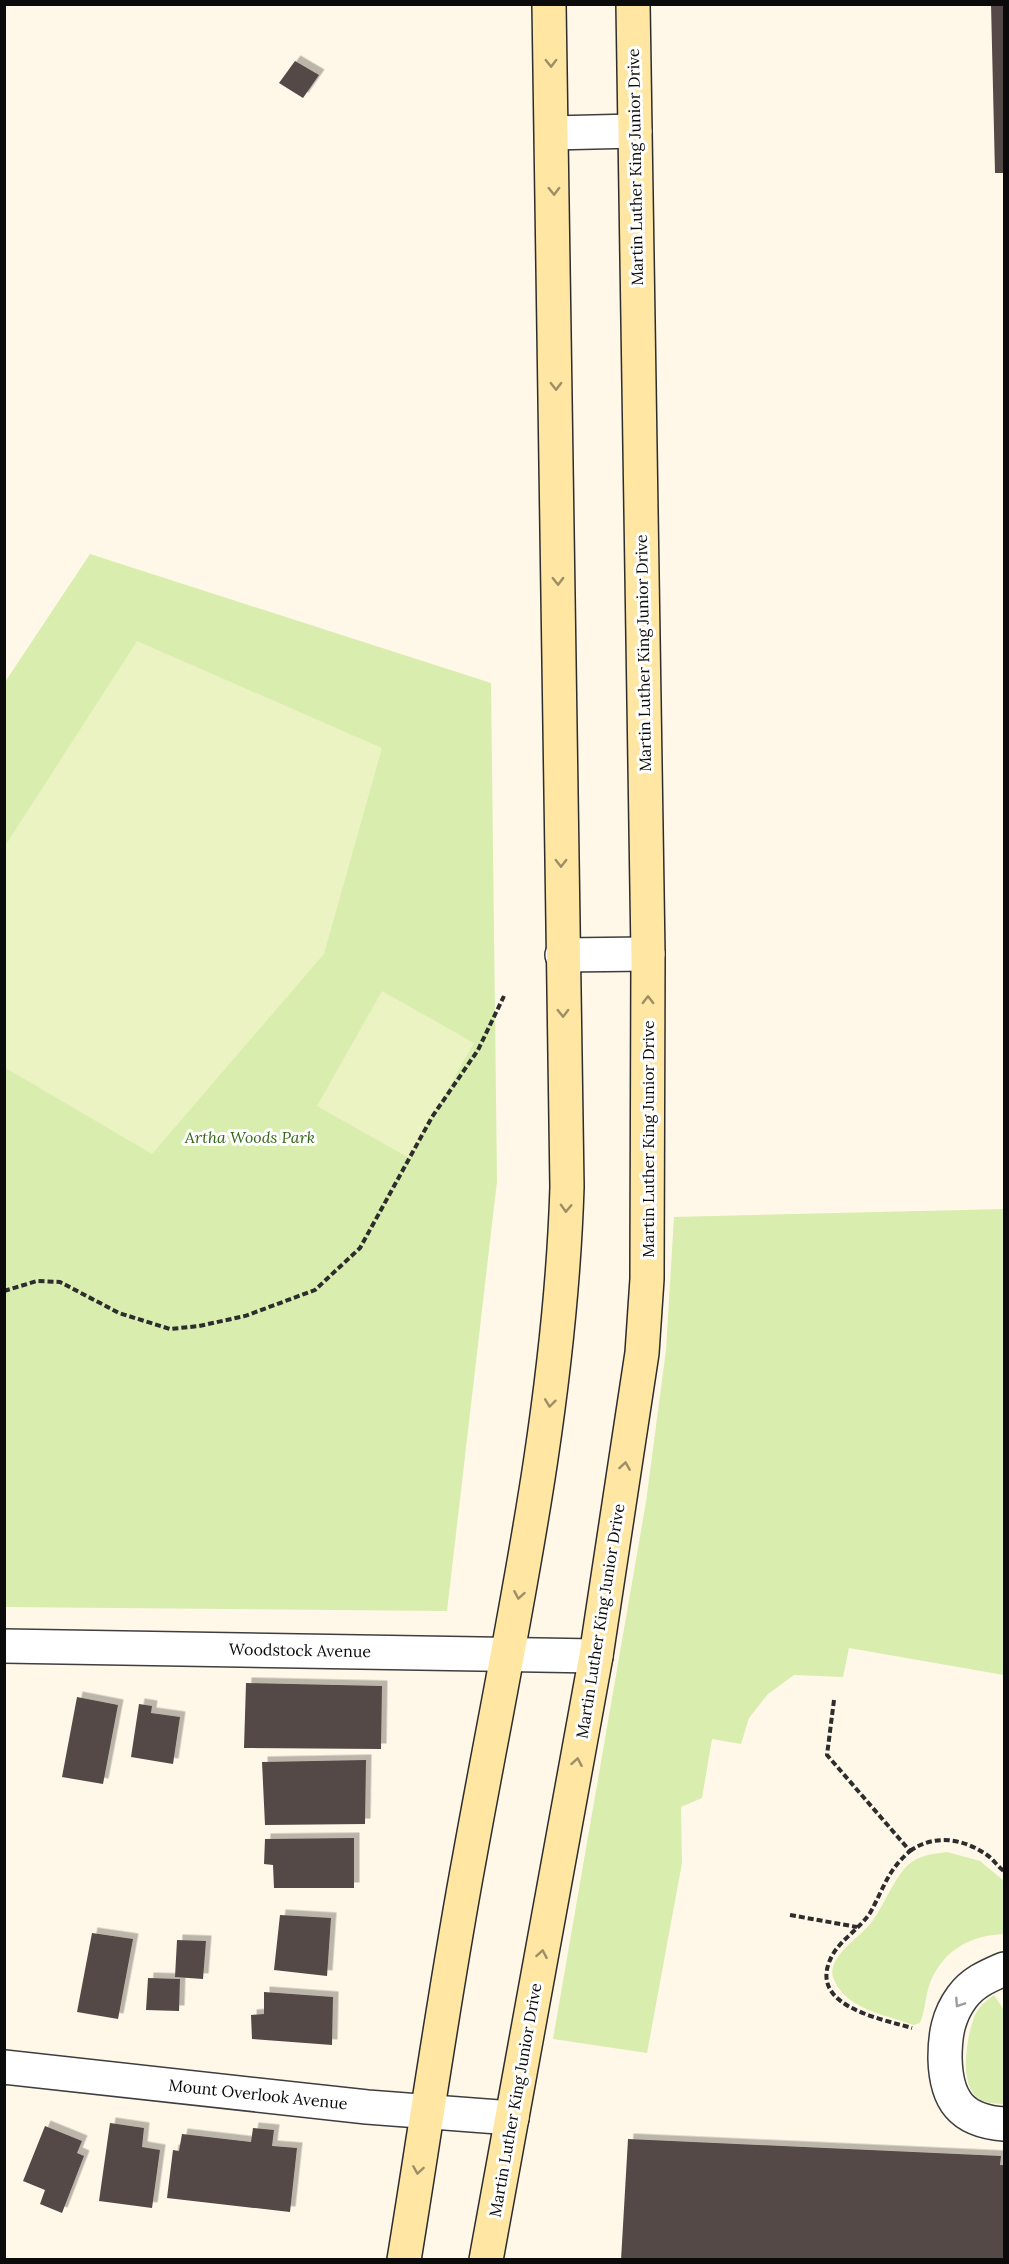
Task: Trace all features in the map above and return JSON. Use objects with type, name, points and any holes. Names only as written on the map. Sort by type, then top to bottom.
[{"type":"main road","points":[[404,2259],[469,1858],[543,1456],[565,1255],[567,1187],[549,4]]},
{"type":"main road","name":"Martin Luther King Junior Drive","points":[[486,2259],[596,1656],[642,1353],[650,1214],[633,4]]},
{"type":"street","points":[[552,133],[634,131]]},
{"type":"street","points":[[562,955],[648,954]]},
{"type":"street","name":"Woodstock Avenue","points":[[4,1646],[596,1656]]},
{"type":"street","points":[[1005,1969],[984,1977],[964,1995],[948,2024],[945,2052],[948,2090],[956,2104],[970,2115],[985,2122],[1005,2124]]},
{"type":"street","name":"Mount Overlook Avenue","points":[[4,2067],[428,2112],[512,2118]]},
{"type":"path","points":[[4,1291],[37,1281],[60,1282],[119,1313],[170,1329],[199,1326],[245,1316],[315,1290],[360,1248],[432,1117],[478,1050],[504,996]]},
{"type":"path","points":[[834,1700],[826,1755],[910,1851]]},
{"type":"path","points":[[917,2030],[862,2014],[845,2005],[827,1985],[825,1974],[834,1953],[870,1913],[895,1864],[910,1851],[930,1841],[960,1841],[990,1857],[1005,1871]]},
{"type":"path","points":[[790,1915],[858,1927]]},
{"type":"green space","name":"Artha Woods Park","points":[[90,554],[491,683],[497,1181],[447,1611],[5,1607],[5,682]]},
{"type":"green space","points":[[137,641],[382,748],[324,954],[152,1154],[4,1067],[5,846]]},
{"type":"green space","points":[[382,991],[474,1043],[409,1158],[317,1106]]},
{"type":"green space","points":[[1004,1209],[1004,1675],[849,1648],[843,1677],[794,1675],[768,1694],[749,1718],[741,1744],[712,1739],[702,1798],[681,1807],[682,1863],[647,2053],[553,2039],[646,1502],[666,1350],[674,1217]]},
{"type":"green space","points":[[947,1852],[980,1861],[1004,1881],[1004,1934],[991,1935],[968,1942],[949,1955],[934,1974],[920,2023],[913,2025],[866,2009],[838,1988],[832,1970],[835,1962],[839,1955],[871,1923],[898,1877],[908,1865],[921,1857]]},
{"type":"green space","points":[[994,1995],[1004,2010],[1004,2104],[987,2102],[978,2098],[968,2082],[966,2071],[967,2046],[975,2015],[981,2006]]},
{"type":"building","points":[[991,4],[1004,4],[1004,173],[995,173]]},
{"type":"building","points":[[295,61],[319,75],[303,98],[279,83]]},
{"type":"building","points":[[246,1683],[382,1686],[381,1749],[244,1748]]},
{"type":"building","points":[[77,1697],[118,1705],[103,1784],[62,1777]]},
{"type":"building","points":[[139,1704],[152,1706],[151,1713],[180,1717],[173,1764],[131,1757]]},
{"type":"building","points":[[366,1760],[365,1824],[265,1825],[262,1762]]},
{"type":"building","points":[[354,1838],[354,1888],[274,1888],[273,1865],[264,1864],[265,1839]]},
{"type":"building","points":[[280,1915],[331,1918],[327,1976],[274,1970]]},
{"type":"building","points":[[92,1933],[133,1939],[118,2019],[77,2012]]},
{"type":"building","points":[[177,1940],[206,1941],[203,1979],[175,1977]]},
{"type":"building","points":[[148,1978],[180,1979],[179,2011],[146,2010]]},
{"type":"building","points":[[264,1992],[333,1997],[332,2045],[252,2039],[251,2015],[264,2014]]},
{"type":"building","points":[[110,2123],[144,2128],[142,2147],[160,2150],[152,2208],[99,2201]]},
{"type":"building","points":[[45,2126],[82,2141],[77,2153],[84,2156],[62,2213],[40,2204],[45,2190],[23,2181]]},
{"type":"building","points":[[253,2128],[274,2130],[272,2146],[297,2148],[290,2212],[167,2198],[173,2150],[179,2151],[182,2134],[251,2142]]},
{"type":"building","points":[[628,2139],[1001,2156],[1000,2165],[1004,2165],[1004,2260],[621,2260]]}]
